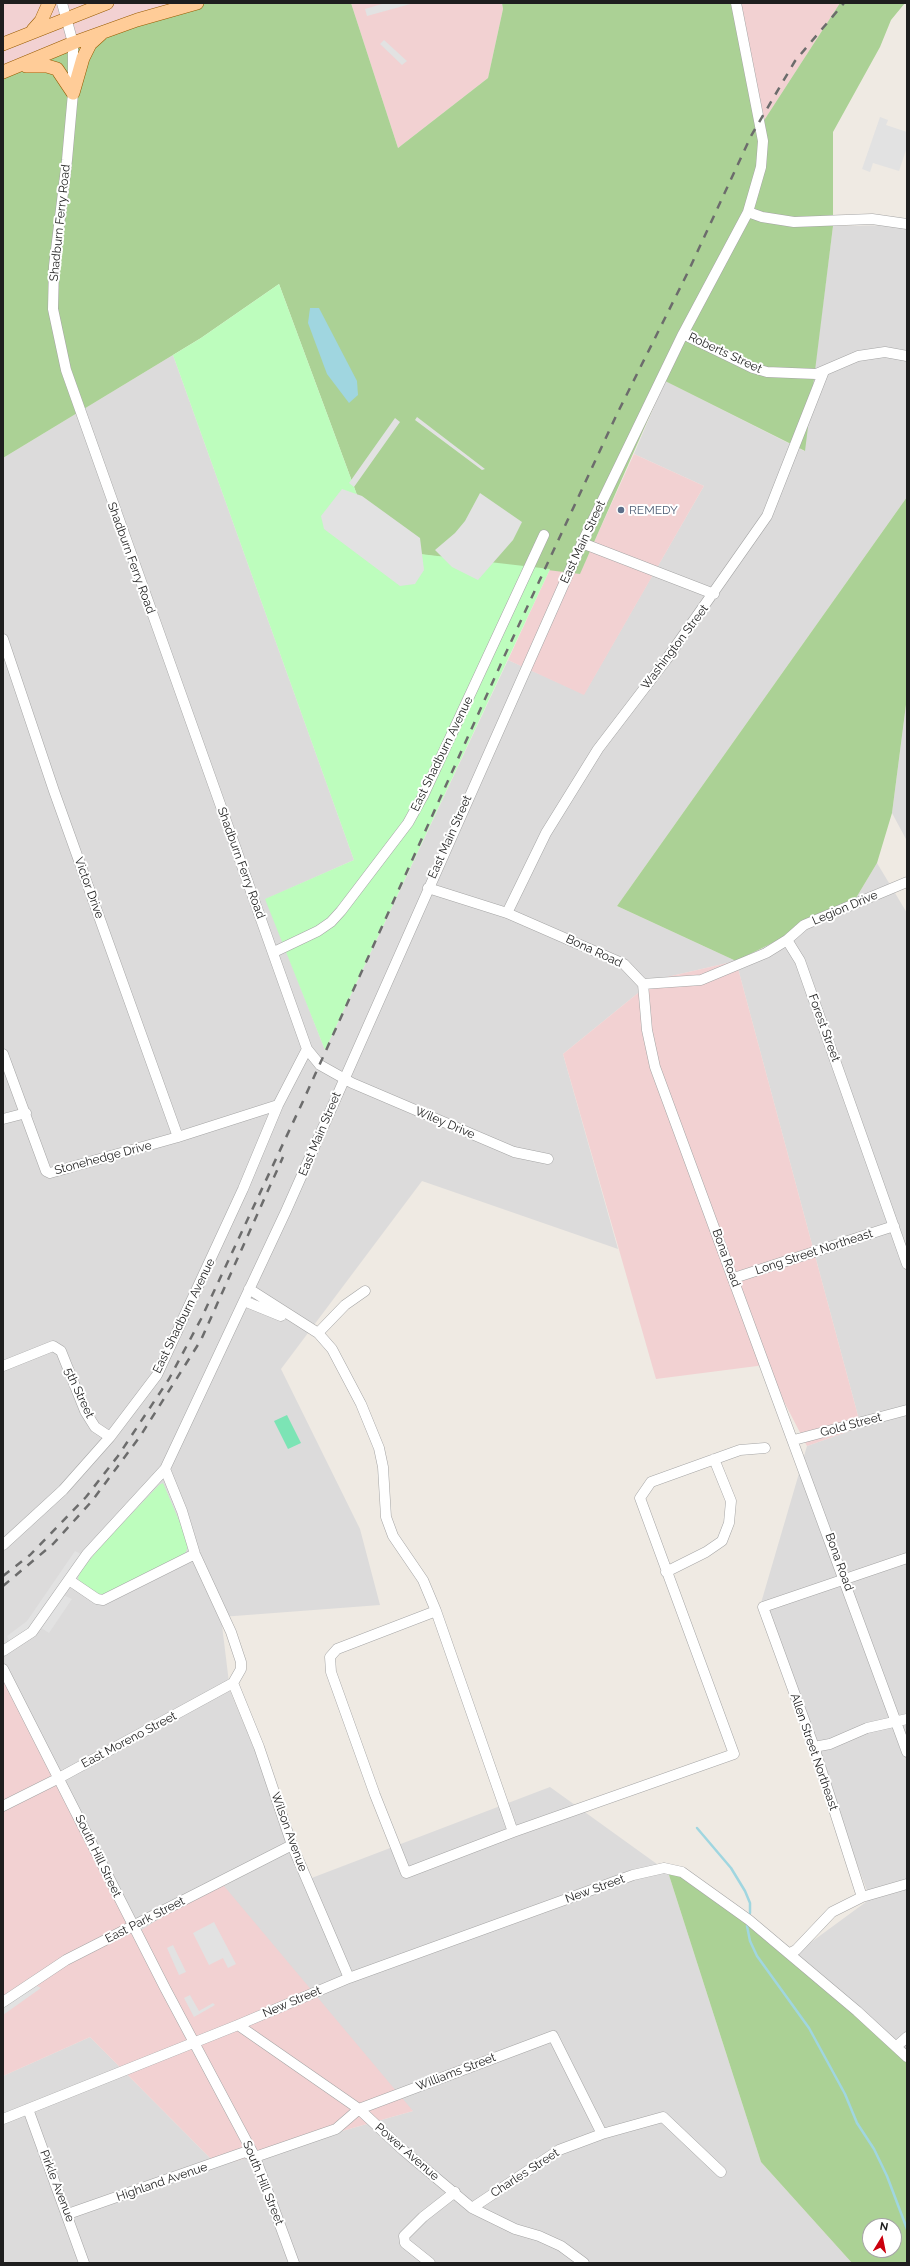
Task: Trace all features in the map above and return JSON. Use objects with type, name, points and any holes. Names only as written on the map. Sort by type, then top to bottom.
[{"type":"main road","points":[[30,32],[41,21],[48,3]]},
{"type":"main road","points":[[3,44],[67,17],[107,3]]},
{"type":"main road","points":[[8,70],[73,43],[197,3]]},
{"type":"main road","points":[[73,93],[83,58],[90,44],[105,32]]},
{"type":"main road","points":[[8,70],[38,65],[57,70],[73,93]]},
{"type":"street","name":"Shadburn Ferry Road","points":[[62,3],[73,43],[73,93],[68,152],[54,266],[53,309],[66,370],[147,602],[274,952],[307,1049],[320,1065],[344,1079]]},
{"type":"street","name":"East Main Street","points":[[3,1651],[32,1632],[88,1554],[165,1469],[289,1205],[582,543],[683,334],[748,212],[761,167],[762,141],[736,3]]},
{"type":"street","points":[[748,212],[762,217],[794,222],[872,219],[907,224]]},
{"type":"street","name":"Roberts Street","points":[[683,334],[760,370],[791,374],[824,372],[858,356],[885,352],[907,356]]},
{"type":"street","name":"Washington Street","points":[[507,913],[546,832],[598,748],[666,660],[714,594],[767,516],[824,372]]},
{"type":"street","name":"East Shadburn Avenue","points":[[274,952],[318,931],[341,911],[408,823],[424,794],[544,535]]},
{"type":"street","points":[[582,543],[714,594]]},
{"type":"street","name":"Victor Drive","points":[[3,639],[54,791],[178,1137]]},
{"type":"street","name":"Legion Drive","points":[[788,940],[804,925],[907,882]]},
{"type":"street","name":"Bona Road","points":[[428,888],[507,913],[624,964],[643,984],[647,1030],[655,1067],[845,1579],[902,1720],[907,1752]]},
{"type":"street","points":[[643,984],[701,980],[766,953],[788,940]]},
{"type":"street","name":"Forest Street","points":[[788,940],[800,961],[907,1264]]},
{"type":"street","name":"East Shadburn Avenue","points":[[3,1545],[63,1490],[110,1437],[157,1374],[243,1189],[278,1105],[307,1049]]},
{"type":"street","name":"Stonehedge Drive","points":[[3,1054],[26,1113],[46,1171],[50,1173],[178,1137],[278,1105]]},
{"type":"street","name":"Wiley Drive","points":[[344,1079],[514,1152],[548,1159]]},
{"type":"street","points":[[3,1119],[26,1113]]},
{"type":"street","name":"Long Street Northeast","points":[[734,1278],[894,1226]]},
{"type":"street","points":[[249,1289],[318,1333],[332,1349],[361,1404],[379,1448],[382,1460],[386,1517],[393,1536],[423,1580],[436,1611],[513,1832]]},
{"type":"street","points":[[318,1333],[345,1305],[365,1291]]},
{"type":"street","points":[[244,1301],[302,1323]]},
{"type":"street","name":"5th Street","points":[[3,1366],[53,1346],[61,1351],[84,1411],[95,1427],[110,1437]]},
{"type":"street","name":"Gold Street","points":[[794,1440],[907,1410]]},
{"type":"street","points":[[436,1611],[338,1649],[330,1657],[334,1679],[375,1795],[406,1873],[513,1832],[734,1754],[640,1498],[651,1482],[740,1450],[765,1448]]},
{"type":"street","points":[[666,1572],[706,1552],[722,1541],[729,1523],[731,1501],[714,1459]]},
{"type":"street","points":[[165,1469],[182,1510],[195,1554],[230,1632],[241,1662],[240,1669],[234,1683]]},
{"type":"street","points":[[69,1580],[97,1599],[103,1600],[195,1554]]},
{"type":"street","points":[[845,1579],[907,1558]]},
{"type":"street","name":"Allen Street Northeast","points":[[845,1579],[763,1607],[814,1747],[862,1898]]},
{"type":"street","name":"South Hill Street","points":[[3,1669],[60,1778],[133,1926],[255,2157],[294,2263]]},
{"type":"street","name":"East Moreno Street","points":[[3,1806],[60,1778],[234,1683]]},
{"type":"street","name":"Wilson Avenue","points":[[234,1683],[259,1747],[292,1845],[349,1978]]},
{"type":"street","points":[[814,1747],[830,1744],[867,1728],[902,1720]]},
{"type":"street","name":"East Park Street","points":[[3,2002],[66,1960],[292,1845]]},
{"type":"street","name":"New Street","points":[[238,2025],[349,1978],[633,1875],[664,1868],[682,1872],[749,1920],[790,1953],[897,2046],[907,2057]]},
{"type":"street","points":[[790,1953],[796,1950],[832,1912],[862,1898],[907,1884]]},
{"type":"street","points":[[3,2119],[238,2025]]},
{"type":"street","name":"Power Avenue","points":[[238,2025],[359,2109],[403,2150],[455,2192],[472,2208],[515,2229],[539,2236],[561,2246],[584,2263]]},
{"type":"street","name":"Williams Street","points":[[255,2157],[336,2129],[359,2109],[511,2050],[553,2036],[602,2134]]},
{"type":"street","points":[[897,2046],[907,2037]]},
{"type":"street","name":"Pirkle Avenue","points":[[28,2109],[68,2214],[84,2263]]},
{"type":"street","name":"Charles Street","points":[[472,2208],[559,2150],[602,2134],[663,2117],[721,2172]]},
{"type":"street","name":"Highland Avenue","points":[[68,2214],[245,2152],[255,2157]]},
{"type":"street","points":[[430,2263],[405,2243],[404,2236],[423,2217],[455,2192]]},
{"type":"shaded area","points":[[3,3],[178,3],[3,71]]},
{"type":"shaded area","points":[[351,3],[502,3],[503,9],[488,78],[398,148]]},
{"type":"shaded area","points":[[385,3],[414,3],[367,16],[365,9]]},
{"type":"shaded area","points":[[739,3],[840,3],[763,122]]},
{"type":"shaded area","points":[[384,40],[407,61],[402,65],[380,44]]},
{"type":"shaded area","points":[[880,117],[888,120],[886,125],[907,132],[907,147],[899,171],[873,163],[870,172],[862,169]]},
{"type":"shaded area","points":[[907,225],[907,497],[617,906],[736,961],[654,980],[563,1054],[618,1249],[422,1181],[281,1369],[360,1529],[380,1605],[221,1617],[230,1691],[309,1879],[550,1787],[668,1872],[761,2162],[852,2263],[3,2263],[3,2076],[90,2037],[218,2166],[413,2111],[137,1933],[3,1664],[3,458],[173,355],[354,860],[266,899],[325,1050],[508,660],[584,694],[704,486],[634,454],[665,381],[804,451],[833,226]]},
{"type":"shaded area","points":[[417,417],[485,469],[482,470],[415,420]]},
{"type":"shaded area","points":[[395,418],[400,422],[354,487],[349,483]]},
{"type":"shaded area","points":[[634,454],[704,486],[584,695],[508,660],[550,569],[580,573]]},
{"type":"shaded area","points":[[342,489],[362,496],[420,538],[424,570],[415,584],[400,586],[324,529],[321,516]]},
{"type":"shaded area","points":[[480,493],[522,522],[513,540],[478,580],[452,567],[435,550],[455,533],[465,521]]},
{"type":"shaded area","points":[[907,697],[907,841],[892,813]]},
{"type":"shaded area","points":[[877,863],[907,913],[907,2056],[795,1954],[870,1899],[761,1603],[807,1446],[861,1427],[736,961],[853,903]]},
{"type":"shaded area","points":[[736,961],[861,1427],[807,1446],[765,1365],[656,1379],[563,1054],[654,980]]},
{"type":"shaded area","points":[[75,1551],[81,1554],[57,1592],[72,1599],[49,1633],[35,1624],[10,1642],[7,1636],[27,1621]]},
{"type":"shaded area","points":[[3,1664],[137,1933],[219,1880],[413,2111],[218,2166],[90,2037],[3,2076]]},
{"type":"shaded area","points":[[214,1922],[236,1964],[228,1968],[223,1958],[209,1965],[193,1933]]},
{"type":"shaded area","points":[[173,1945],[186,1972],[179,1975],[167,1948]]},
{"type":"shaded area","points":[[35,1985],[41,1988],[3,2015],[3,2006]]},
{"type":"shaded area","points":[[190,1995],[199,2011],[213,2003],[215,2005],[194,2017],[184,1998]]},
{"type":"green space","points":[[178,3],[351,3],[398,148],[488,78],[503,9],[502,3],[739,3],[763,122],[840,3],[905,3],[891,20],[880,47],[833,132],[833,226],[805,451],[665,381],[580,574],[377,549],[279,284],[201,338],[3,458],[3,71]]},
{"type":"green space","points":[[279,284],[377,549],[550,569],[325,1050],[265,899],[354,860],[173,355],[201,338]]},
{"type":"green space","points":[[907,497],[907,697],[892,813],[877,863],[853,903],[736,961],[617,906]]},
{"type":"green space","points":[[287,1415],[301,1443],[288,1449],[274,1421]]},
{"type":"green space","points":[[163,1483],[189,1544],[184,1556],[102,1597],[80,1584],[78,1578],[81,1571],[100,1547],[159,1485]]},
{"type":"green space","points":[[668,1872],[691,1876],[907,2056],[907,2263],[852,2263],[761,2162]]},
{"type":"water","points":[[310,308],[319,308],[357,381],[358,395],[349,403],[327,374],[308,323]]},
{"type":"waterway","points":[[697,1828],[731,1868],[745,1891],[750,1903],[750,1913]]},
{"type":"waterway","points":[[747,1926],[750,1941],[757,1956],[809,2028],[845,2094],[857,2123],[874,2149],[887,2176],[907,2229]]},
{"type":"railway","points":[[3,1576],[30,1555],[86,1497],[118,1456],[169,1379],[201,1319],[304,1099],[504,657],[616,416],[688,272],[751,136],[795,61],[844,3]]},
{"type":"railway","points":[[3,1586],[53,1544],[92,1501],[141,1435],[201,1340],[283,1157]]},
{"type":"place","name":"REMEDY","points":[[621,510]]}]
